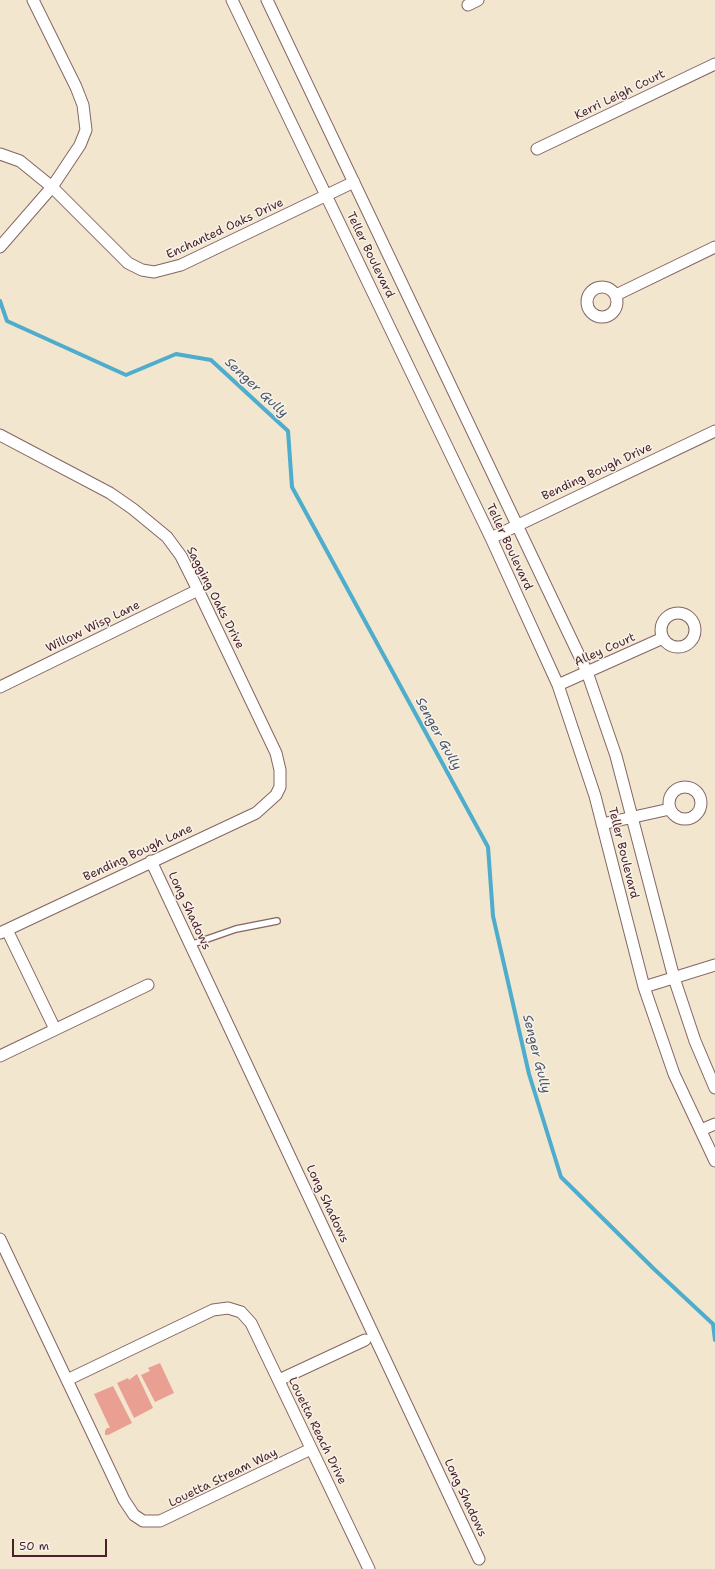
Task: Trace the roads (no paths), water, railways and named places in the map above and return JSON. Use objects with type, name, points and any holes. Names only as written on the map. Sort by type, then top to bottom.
[{"type":"street","points":[[0,247],[52,187],[80,146],[86,130],[83,105],[76,87],[33,0]]},
{"type":"street","name":"Teller Boulevard","points":[[232,0],[491,538],[558,685],[593,789],[644,987],[674,1074],[715,1161]]},
{"type":"street","name":"Teller Boulevard","points":[[267,0],[518,524],[587,672],[616,756],[674,978],[695,1041],[715,1088]]},
{"type":"street","name":"Kerri Leigh Court","points":[[537,149],[715,64]]},
{"type":"street","name":"Enchanted Oaks Drive","points":[[0,154],[20,161],[52,187],[128,263],[142,270],[154,272],[181,265],[354,182]]},
{"type":"street","points":[[616,295],[715,247]]},
{"type":"street","name":"Bending Bough Drive","points":[[491,538],[715,431]]},
{"type":"street","name":"Sagging Oaks Drive","points":[[0,435],[110,493],[152,523],[167,537],[181,556],[276,753],[280,770],[280,787]]},
{"type":"street","name":"Willow Wisp Lane","points":[[0,687],[198,590]]},
{"type":"street","name":"Alley Court","points":[[558,685],[663,638]]},
{"type":"street","name":"Bending Bough Lane","points":[[3,932],[151,861],[256,813],[276,794],[280,787]]},
{"type":"street","points":[[602,824],[670,809]]},
{"type":"street","name":"Long Shadows","points":[[151,861],[479,1559]]},
{"type":"street","points":[[3,932],[55,1029]]},
{"type":"street","points":[[644,987],[715,965]]},
{"type":"street","points":[[0,1056],[148,984]]},
{"type":"street","points":[[701,1130],[715,1124]]},
{"type":"street","points":[[0,1239],[67,1380]]},
{"type":"street","name":"Louetta Reach Drive","points":[[67,1380],[213,1310],[228,1308],[236,1309],[247,1317],[251,1323],[369,1569]]},
{"type":"street","points":[[279,1380],[365,1340]]},
{"type":"street","name":"Louetta Stream Way","points":[[67,1380],[124,1500],[134,1515],[143,1521],[160,1521],[168,1518],[312,1450]]},
{"type":"lane","points":[[190,945],[236,929],[276,921]]},
{"type":"waterway","name":"Senger Gully","points":[[0,301],[7,321],[126,375],[176,354],[211,360],[288,431],[292,487],[488,847],[493,916],[529,1074],[561,1177],[654,1269],[713,1324],[715,1340]]}]
